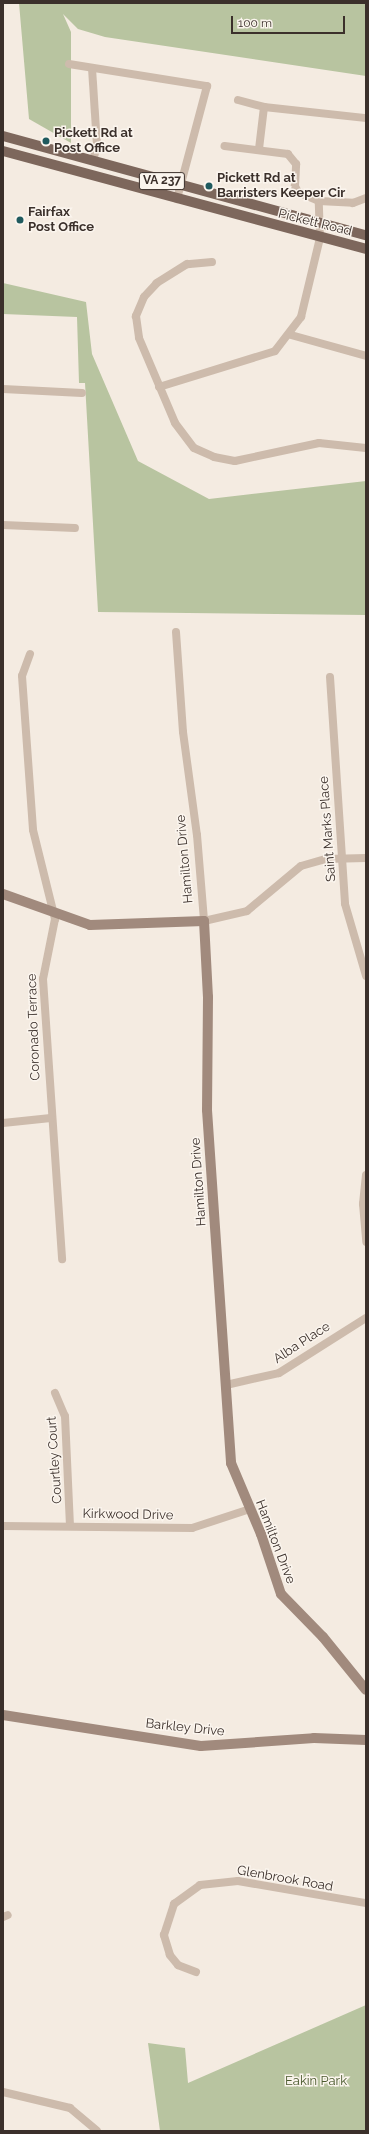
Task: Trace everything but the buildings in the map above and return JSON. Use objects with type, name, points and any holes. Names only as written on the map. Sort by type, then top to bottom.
[{"type":"main road","name":"Pickett Road","points":[[3,136],[180,186],[366,235]]},
{"type":"main road","name":"Pickett Road","points":[[3,151],[320,238],[366,249]]},
{"type":"street","points":[[69,64],[207,86],[176,199]]},
{"type":"street","points":[[92,68],[96,145],[93,161]]},
{"type":"street","points":[[238,100],[264,107],[366,118]]},
{"type":"street","points":[[259,149],[264,107]]},
{"type":"street","points":[[225,146],[259,149],[288,154],[296,164],[294,186],[298,192],[319,201],[353,203],[366,198]]},
{"type":"street","points":[[159,387],[222,365],[251,361],[275,351],[291,335],[301,318],[320,238],[321,223],[319,201]]},
{"type":"street","points":[[212,262],[187,264],[172,272],[144,297],[136,316],[139,338],[174,423],[194,448],[214,458],[248,460],[319,443],[366,448]]},
{"type":"street","points":[[291,335],[366,356]]},
{"type":"street","points":[[3,389],[82,393]]},
{"type":"street","points":[[3,525],[75,528]]},
{"type":"street","name":"Hamilton Drive","points":[[176,632],[183,732],[197,835],[204,921],[208,997],[207,1110],[231,1464],[250,1509],[281,1594],[323,1637],[366,1690]]},
{"type":"street","name":"Coronado Terrace","points":[[30,654],[22,676],[33,830],[54,915],[54,932],[43,979],[51,1118],[62,1259]]},
{"type":"street","name":"Saint Marks Place","points":[[330,677],[345,904],[366,976]]},
{"type":"street","points":[[3,894],[54,915],[102,927],[204,921],[247,911],[301,866],[342,859],[366,858]]},
{"type":"street","points":[[3,1123],[51,1118]]},
{"type":"street","points":[[366,1175],[363,1218],[366,1242]]},
{"type":"street","name":"Alba Place","points":[[226,1385],[279,1373],[366,1318]]},
{"type":"street","name":"Courtley Court","points":[[55,1393],[65,1416],[70,1526]]},
{"type":"street","name":"Kirkwood Drive","points":[[3,1526],[192,1528],[250,1509]]},
{"type":"street","name":"Barkley Drive","points":[[3,1715],[201,1746],[314,1738],[366,1740]]},
{"type":"street","name":"Glenbrook Road","points":[[196,1972],[178,1965],[170,1955],[164,1935],[174,1904],[200,1885],[238,1881],[366,1903]]},
{"type":"street","points":[[3,2092],[70,2108],[97,2131]]},
{"type":"green space","points":[[19,3],[366,3],[366,76],[105,37],[78,29],[63,14],[71,32],[71,143],[29,119]]},
{"type":"green space","points":[[3,283],[86,302],[92,354],[138,461],[209,499],[366,481],[366,615],[98,612],[85,383],[79,383],[77,317],[3,314]]},
{"type":"green space","name":"Eakin Park","points":[[366,2005],[366,2131],[160,2131],[148,2043],[185,2048],[188,2083]]},
{"type":"place","name":"Pickett Rd at Post Office","points":[[46,141]]},
{"type":"place","name":"Pickett Rd at Barristers Keeper Cir","points":[[209,186]]},
{"type":"place","name":"Fairfax Post Office","points":[[20,220]]}]
